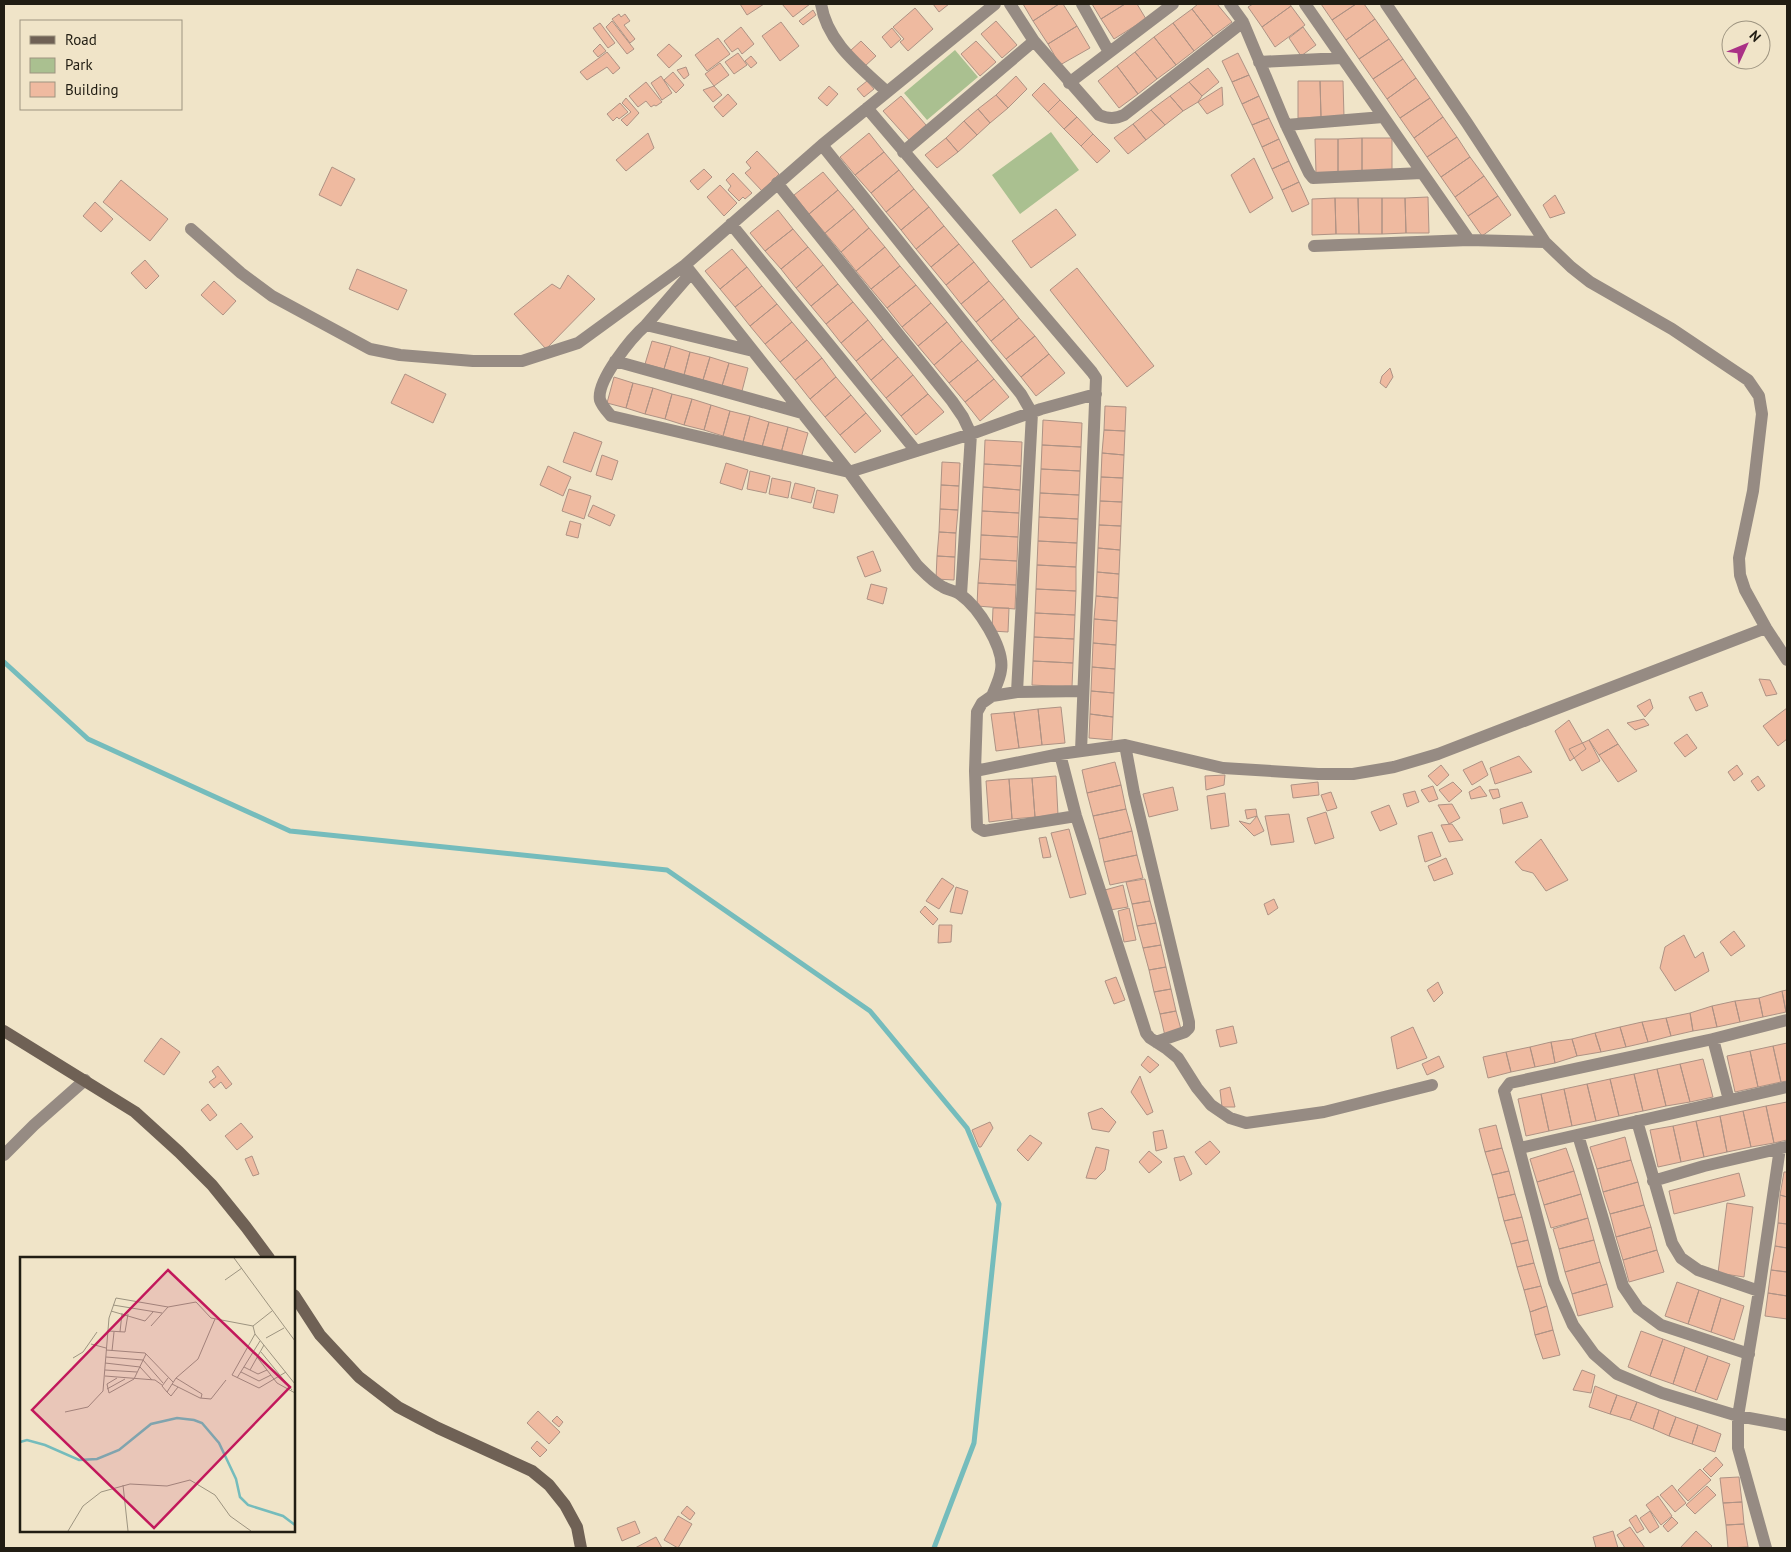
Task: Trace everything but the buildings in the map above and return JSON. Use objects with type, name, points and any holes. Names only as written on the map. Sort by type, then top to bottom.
[{"type":"street","points":[[821,4],[827,26],[839,46],[886,92]]},
{"type":"street","points":[[995,4],[866,108],[731,224],[688,269],[646,325],[635,335],[615,361],[600,393],[600,401],[611,416],[849,472],[1096,394]]},
{"type":"street","points":[[1010,4],[1034,41],[1069,83],[1099,115],[1107,118],[1116,118],[1124,115],[1243,22]]},
{"type":"street","points":[[1082,4],[1108,52]]},
{"type":"street","points":[[1151,4],[1158,15]]},
{"type":"street","points":[[1069,83],[1173,4]]},
{"type":"street","points":[[1230,4],[1243,22],[1286,125],[1313,178],[1422,173]]},
{"type":"street","points":[[1305,4],[1469,240]]},
{"type":"street","points":[[1386,4],[1545,242],[1590,282],[1672,329],[1748,380],[1759,396],[1762,414],[1753,491],[1739,558],[1740,575],[1745,590],[1766,628],[1787,660]]},
{"type":"street","points":[[904,152],[1034,41]]},
{"type":"street","points":[[1259,62],[1342,58]]},
{"type":"street","points":[[866,108],[1092,372],[1097,384],[1082,691],[1081,751]]},
{"type":"street","points":[[1286,125],[1383,117]]},
{"type":"street","points":[[822,145],[1014,386],[1032,413],[1017,692]]},
{"type":"street","points":[[777,183],[952,401],[963,417],[971,434],[960,595]]},
{"type":"street","points":[[731,224],[916,451]]},
{"type":"street","points":[[191,229],[240,273],[272,296],[370,349],[400,355],[473,361],[522,361],[578,343],[688,269]]},
{"type":"street","points":[[1314,246],[1469,240],[1545,242]]},
{"type":"street","points":[[688,269],[849,472],[917,564],[930,578],[942,587],[960,595],[980,616],[994,639],[1000,655],[1001,670],[992,696]]},
{"type":"street","points":[[646,325],[753,351]]},
{"type":"street","points":[[615,361],[802,413]]},
{"type":"street","points":[[975,771],[1060,754],[1125,745],[1223,768],[1353,774],[1394,767],[1438,754],[1766,628]]},
{"type":"street","points":[[1076,816],[984,831],[980,830],[977,826],[975,771],[976,712],[982,703],[992,696],[1017,692],[1082,691]]},
{"type":"street","points":[[1125,745],[1134,793],[1189,1022],[1189,1028],[1185,1032],[1156,1042]]},
{"type":"street","points":[[1060,754],[1076,816],[1146,1033],[1178,1058],[1197,1088],[1211,1105],[1230,1118],[1246,1123],[1324,1112],[1432,1085]]},
{"type":"street","points":[[1787,1020],[1713,1039],[1510,1083],[1504,1091],[1554,1282],[1572,1325],[1594,1354],[1617,1374],[1662,1394],[1738,1416],[1787,1424]]},
{"type":"street","points":[[4,1031],[135,1112],[212,1185],[268,1257]]},
{"type":"street","points":[[1713,1039],[1729,1100]]},
{"type":"street","points":[[4,1155],[34,1125],[85,1080]]},
{"type":"street","points":[[1520,1148],[1787,1087]]},
{"type":"street","points":[[1637,1121],[1672,1243],[1681,1258],[1698,1270],[1759,1292]]},
{"type":"street","points":[[1578,1135],[1623,1286],[1638,1308],[1661,1325],[1749,1354]]},
{"type":"street","points":[[1653,1181],[1704,1166],[1784,1147],[1738,1416],[1738,1448],[1766,1548]]},
{"type":"street","points":[[295,1297],[320,1335],[359,1377],[398,1407],[438,1428],[532,1471],[549,1485],[565,1504],[577,1527],[581,1548]]},
{"type":"green space","points":[[955,50],[978,77],[927,120],[904,93]]},
{"type":"green space","points":[[1051,132],[1079,170],[1020,214],[992,175]]},
{"type":"waterway","points":[[4,662],[88,739],[290,831],[667,870],[870,1011],[967,1128],[999,1204],[974,1443],[934,1548]]}]
